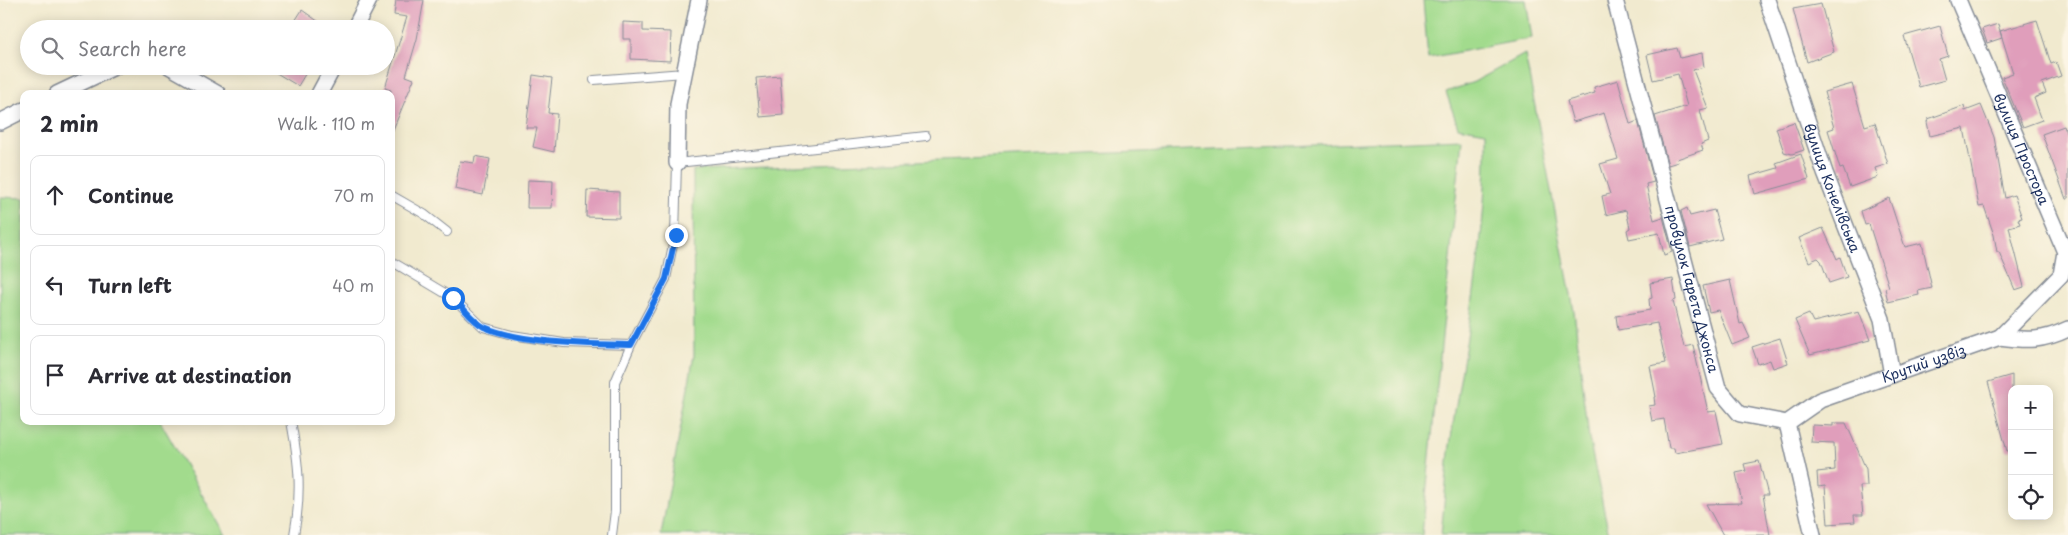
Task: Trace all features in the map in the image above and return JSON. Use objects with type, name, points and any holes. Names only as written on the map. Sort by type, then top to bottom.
[{"type":"street","points":[[359,20],[369,0]]},
{"type":"street","points":[[677,163],[678,104],[698,0]]},
{"type":"street","name":"провулок Гарета Джонса","points":[[1614,0],[1718,388],[1740,414],[1787,423]]},
{"type":"street","name":"вулиця Конелівська","points":[[1767,0],[1822,165],[1882,319],[1892,375]]},
{"type":"street","name":"вулиця Простора","points":[[1958,0],[2065,252],[2061,275],[2000,337]]},
{"type":"street","points":[[65,90],[97,75]]},
{"type":"street","points":[[185,75],[211,90]]},
{"type":"street","points":[[322,90],[330,75]]},
{"type":"street","points":[[0,122],[20,112]]},
{"type":"street","name":"Крутий узвіз","points":[[1787,423],[1820,400],[2000,337],[2018,340],[2048,339],[2068,330]]},
{"type":"street","points":[[1787,423],[1813,535]]},
{"type":"lane","points":[[594,80],[684,73]]},
{"type":"lane","points":[[612,535],[615,511],[615,382],[631,345],[666,279],[676,235],[677,163],[926,136]]},
{"type":"lane","points":[[395,197],[424,214],[447,232]]},
{"type":"lane","points":[[395,263],[453,298],[483,327],[512,335],[564,343],[631,345]]},
{"type":"lane","points":[[292,425],[297,456],[300,502],[294,535]]},
{"type":"green space","points":[[1423,0],[1526,0],[1532,38],[1428,58]]},
{"type":"green space","points":[[1525,54],[1574,311],[1589,438],[1609,535],[1441,535],[1449,452],[1479,253],[1486,173],[1486,132],[1458,127],[1446,92],[1474,82]]},
{"type":"green space","points":[[1462,139],[1422,535],[661,535],[694,355],[693,170]]},
{"type":"green space","points":[[0,197],[20,198],[20,425],[162,425],[225,535],[0,535]]},
{"type":"building","points":[[396,0],[424,0],[417,39],[406,76],[414,79],[395,125],[395,90],[385,88],[389,75],[395,75],[395,56],[407,17],[394,15]]},
{"type":"building","points":[[1821,4],[1834,52],[1807,62],[1793,9]]},
{"type":"building","points":[[302,10],[316,20],[296,20]]},
{"type":"building","points":[[2037,20],[2051,64],[2056,62],[2061,76],[2042,83],[2046,93],[2034,98],[2042,120],[2023,127],[2002,77],[2013,73],[2000,31]]},
{"type":"building","points":[[623,22],[643,23],[643,31],[671,32],[670,61],[631,59],[631,39],[623,39]]},
{"type":"building","points":[[1998,24],[2002,38],[1987,43],[1982,29]]},
{"type":"building","points":[[1940,26],[1948,56],[1939,59],[1945,80],[1919,87],[1904,36]]},
{"type":"building","points":[[1677,48],[1680,58],[1702,53],[1704,67],[1693,70],[1708,108],[1700,110],[1708,141],[1701,144],[1703,150],[1677,159],[1678,162],[1668,165],[1655,116],[1687,106],[1678,74],[1653,80],[1647,55]]},
{"type":"building","points":[[280,75],[305,75],[298,86]]},
{"type":"building","points":[[533,75],[552,78],[548,113],[557,114],[554,152],[533,147],[537,128],[526,128]]},
{"type":"building","points":[[780,76],[783,115],[760,117],[756,78]]},
{"type":"building","points":[[1618,80],[1630,124],[1638,121],[1654,182],[1646,184],[1654,220],[1663,217],[1672,252],[1664,255],[1659,233],[1629,239],[1627,230],[1630,228],[1626,210],[1606,215],[1602,196],[1610,194],[1600,164],[1618,159],[1604,113],[1573,122],[1567,101],[1595,93],[1594,87]]},
{"type":"building","points":[[1852,84],[1865,126],[1875,123],[1888,164],[1875,168],[1878,177],[1850,187],[1843,168],[1840,169],[1828,130],[1834,128],[1824,92]]},
{"type":"building","points":[[1981,105],[1994,137],[2005,198],[2014,195],[2022,218],[2018,219],[2020,224],[2009,227],[2024,287],[2015,290],[1999,252],[1997,252],[1994,235],[1984,206],[1979,207],[1964,128],[1930,136],[1927,122],[1928,119],[1964,106],[1965,111]]},
{"type":"building","points":[[1794,122],[1804,150],[1792,154],[1784,152],[1776,128]]},
{"type":"building","points":[[2064,126],[2068,137],[2068,199],[2066,199],[2042,134]]},
{"type":"building","points":[[1801,154],[1809,179],[1755,194],[1750,176],[1778,168],[1776,163]]},
{"type":"building","points":[[475,156],[490,159],[483,195],[455,189],[460,161],[474,163]]},
{"type":"building","points":[[528,180],[553,181],[552,208],[527,208]]},
{"type":"building","points":[[587,190],[619,192],[619,218],[586,217]]},
{"type":"building","points":[[1889,198],[1905,247],[1922,243],[1932,288],[1918,291],[1919,295],[1888,302],[1885,288],[1889,287],[1869,224],[1865,225],[1861,211]]},
{"type":"building","points":[[1687,208],[1690,216],[1714,210],[1722,239],[1690,247],[1681,211]]},
{"type":"building","points":[[1823,228],[1837,259],[1840,257],[1847,277],[1829,283],[1821,261],[1818,258],[1809,262],[1799,238]]},
{"type":"building","points":[[1673,279],[1676,300],[1673,301],[1684,347],[1693,345],[1708,412],[1716,411],[1723,444],[1675,453],[1674,448],[1669,448],[1664,419],[1652,421],[1649,406],[1655,405],[1654,397],[1656,397],[1650,366],[1666,363],[1657,323],[1618,330],[1616,316],[1650,310],[1649,299],[1652,298],[1650,283]]},
{"type":"building","points":[[1730,280],[1740,324],[1743,323],[1750,338],[1732,345],[1718,310],[1709,312],[1703,286]]},
{"type":"building","points":[[1859,311],[1870,340],[1810,355],[1795,320],[1809,314],[1813,322]]},
{"type":"building","points":[[1780,338],[1788,363],[1773,368],[1770,360],[1758,364],[1752,347]]},
{"type":"building","points":[[2012,375],[2012,385],[2008,385],[2008,451],[2007,451],[1988,382]]},
{"type":"building","points":[[1833,423],[1846,423],[1866,469],[1867,486],[1860,486],[1863,515],[1854,515],[1855,522],[1828,524],[1825,486],[1818,487],[1817,472],[1835,470],[1834,443],[1811,442],[1812,425],[1833,426]]},
{"type":"building","points":[[1759,461],[1768,495],[1763,495],[1770,535],[1723,535],[1706,504],[1742,503],[1736,473],[1746,471],[1744,464]]},
{"type":"route","points":[[453,298],[483,327],[512,335],[564,343],[631,345],[666,279],[676,235]]}]
